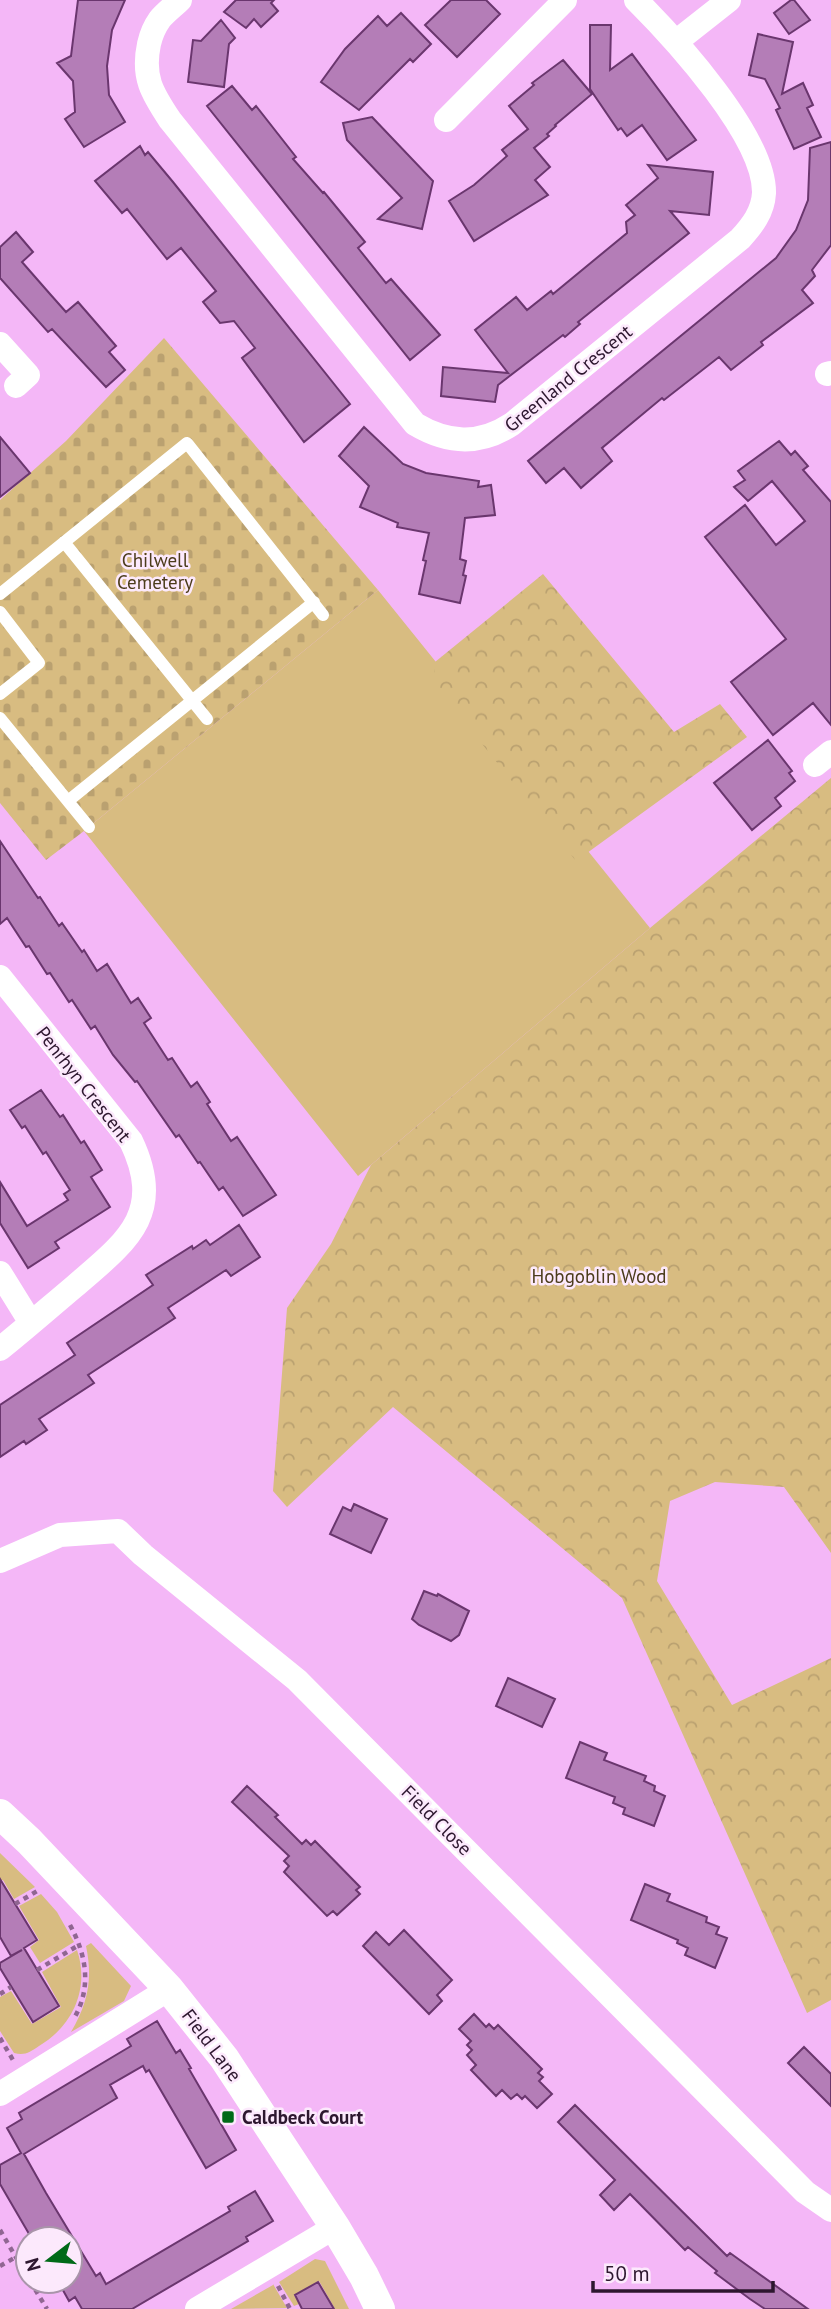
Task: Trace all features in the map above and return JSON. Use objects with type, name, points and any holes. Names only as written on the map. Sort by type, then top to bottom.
[{"type":"street","name":"Greenland Crescent","points":[[180,0],[159,21],[150,37],[146,71],[150,88],[158,102],[415,424],[430,433],[460,440],[488,437],[512,424],[740,239],[760,211],[764,195],[760,164],[751,144],[677,41],[636,0]]},
{"type":"street","points":[[446,120],[565,0]]},
{"type":"street","points":[[677,41],[729,0]]},
{"type":"street","points":[[0,344],[28,375],[16,386]]},
{"type":"street","name":"Penrhyn Crescent","points":[[0,976],[131,1141],[144,1180],[142,1210],[130,1236],[0,1349]]},
{"type":"street","points":[[0,1273],[31,1323]]},
{"type":"street","name":"Field Close","points":[[0,1561],[60,1535],[118,1531],[143,1555],[297,1679],[805,2192],[831,2210]]},
{"type":"street","name":"Field Lane","points":[[0,1814],[29,1841],[169,1989],[224,2058],[335,2227],[380,2309]]},
{"type":"street","points":[[0,2094],[169,1989]]},
{"type":"street","points":[[197,2309],[335,2227]]},
{"type":"lane","points":[[0,594],[187,443],[323,615]]},
{"type":"lane","points":[[64,542],[207,719]]},
{"type":"lane","points":[[68,801],[314,603]]},
{"type":"lane","points":[[0,612],[39,663],[0,694]]},
{"type":"lane","points":[[0,718],[89,827]]},
{"type":"path","points":[[15,1904],[41,1888],[33,1880]]},
{"type":"path","points":[[67,1919],[84,1957],[85,1989],[80,2009],[69,2026]]},
{"type":"path","points":[[37,1970],[79,1945]]},
{"type":"path","points":[[0,1994],[11,1987]]},
{"type":"path","points":[[0,2230],[14,2254]]},
{"type":"green space","name":"Chilwell Cemetery","points":[[164,338],[378,590],[46,860],[0,803],[0,500],[66,441]]},
{"type":"green space","points":[[543,574],[674,732],[720,704],[747,737],[576,861],[434,684],[435,662]]},
{"type":"green space","points":[[378,590],[650,928],[358,1176],[84,831]]},
{"type":"green space","name":"Hobgoblin Wood","points":[[831,778],[831,1553],[784,1487],[715,1482],[670,1501],[657,1581],[732,1705],[831,1658],[831,2000],[807,2013],[622,1598],[393,1407],[287,1507],[273,1491],[287,1308],[331,1244],[371,1165]]},
{"type":"green space","points":[[0,1853],[35,1887],[14,1899],[3,1880],[0,1881]]},
{"type":"green space","points":[[41,1894],[57,1912],[74,1942],[40,1963],[30,1947],[39,1940],[19,1906]]},
{"type":"green space","points":[[91,1943],[131,1986],[124,2001],[71,2032],[82,2011],[88,1991],[86,1946]]},
{"type":"green space","points":[[77,1950],[80,1992],[69,2017],[51,2038],[30,2052],[14,2053],[0,2031],[0,1997],[11,1991],[32,2024],[61,2007],[42,1972]]},
{"type":"green space","points":[[315,2259],[325,2261],[349,2309],[335,2309],[319,2281],[294,2295],[299,2304],[294,2306],[279,2282]]},
{"type":"green space","points":[[273,2285],[287,2308],[231,2309]]},
{"type":"building","points":[[78,0],[125,0],[112,30],[107,66],[109,95],[125,122],[84,147],[65,119],[75,112],[73,81],[57,63],[71,56]]},
{"type":"building","points":[[236,0],[274,0],[271,3],[278,11],[261,27],[254,19],[246,28],[224,12]]},
{"type":"building","points":[[451,0],[486,0],[500,14],[457,57],[425,25]]},
{"type":"building","points":[[794,0],[810,20],[789,34],[774,13]]},
{"type":"building","points":[[401,13],[431,44],[413,62],[410,59],[359,110],[321,82],[345,49],[378,16],[387,26]]},
{"type":"building","points":[[221,20],[235,38],[229,44],[224,87],[188,82],[193,40],[201,41]]},
{"type":"building","points":[[590,25],[611,25],[610,70],[632,54],[696,140],[667,160],[642,125],[627,136],[621,128],[618,130],[590,89]]},
{"type":"building","points":[[758,34],[793,42],[782,94],[803,83],[813,105],[807,108],[821,137],[794,149],[776,110],[780,108],[765,79],[749,75]]},
{"type":"building","points":[[563,60],[592,94],[555,125],[547,134],[549,136],[534,148],[550,167],[535,180],[548,195],[474,241],[449,201],[474,185],[507,156],[502,150],[528,129],[509,106],[534,85],[532,83]]},
{"type":"building","points":[[232,86],[252,110],[256,106],[296,157],[293,159],[365,242],[358,248],[386,283],[391,279],[440,335],[410,360],[207,106]]},
{"type":"building","points":[[372,117],[433,181],[422,229],[378,219],[402,198],[347,140],[343,123]]},
{"type":"building","points":[[831,142],[831,245],[812,270],[815,276],[802,290],[813,303],[761,342],[763,345],[731,370],[719,357],[664,400],[662,398],[602,448],[612,461],[581,488],[564,468],[546,483],[528,461],[776,258],[796,230],[808,200],[810,148]]},
{"type":"building","points":[[140,146],[145,155],[148,152],[173,182],[350,404],[304,442],[242,358],[255,348],[234,321],[220,323],[203,302],[216,291],[181,248],[167,259],[127,209],[122,213],[95,181]]},
{"type":"building","points":[[648,165],[713,172],[709,215],[670,211],[689,233],[578,322],[580,324],[565,337],[563,335],[498,385],[495,402],[441,396],[443,367],[508,373],[475,330],[516,297],[527,310],[551,291],[553,294],[627,233],[626,222],[635,215],[626,205],[658,178]]},
{"type":"building","points":[[16,232],[33,252],[22,262],[50,294],[66,312],[78,302],[116,346],[109,352],[125,370],[106,387],[52,329],[48,332],[0,278],[0,247]]},
{"type":"building","points":[[364,427],[403,464],[426,473],[479,481],[478,487],[491,485],[495,515],[465,518],[460,559],[466,561],[463,575],[466,576],[460,603],[419,594],[429,533],[397,527],[398,523],[360,507],[369,486],[339,456]]},
{"type":"building","points":[[0,437],[30,473],[0,497]]},
{"type":"building","points":[[779,441],[791,455],[795,451],[808,466],[803,470],[831,502],[831,725],[813,703],[773,735],[731,682],[786,639],[705,537],[745,505],[776,545],[805,521],[772,481],[748,501],[734,487],[745,480],[738,471]]},
{"type":"building","points":[[768,740],[792,771],[789,773],[795,781],[775,798],[781,806],[752,830],[714,783]]},
{"type":"building","points":[[0,841],[38,898],[40,897],[59,926],[62,923],[82,952],[84,950],[97,971],[107,964],[131,1003],[138,998],[151,1018],[144,1023],[168,1060],[172,1058],[191,1087],[197,1082],[210,1102],[207,1104],[231,1141],[237,1137],[276,1195],[243,1216],[223,1187],[219,1190],[179,1135],[176,1137],[137,1081],[135,1082],[113,1055],[95,1026],[91,1029],[72,1000],[69,1002],[7,918],[0,924]]},
{"type":"building","points":[[41,1090],[60,1117],[63,1115],[81,1143],[84,1141],[102,1170],[91,1177],[110,1207],[55,1242],[59,1248],[28,1268],[0,1223],[0,1182],[27,1226],[68,1200],[64,1194],[70,1190],[46,1152],[43,1154],[25,1126],[22,1128],[10,1110]]},
{"type":"building","points":[[239,1225],[260,1257],[231,1276],[226,1270],[168,1308],[175,1318],[88,1375],[94,1383],[39,1419],[47,1430],[0,1457],[0,1405],[75,1355],[67,1343],[153,1285],[146,1275],[192,1246],[193,1249],[206,1240],[210,1245]]},
{"type":"building","points":[[354,1504],[387,1519],[371,1553],[330,1534],[343,1507],[351,1511]]},
{"type":"building","points":[[424,1591],[437,1596],[438,1594],[469,1611],[459,1635],[451,1641],[412,1619]]},
{"type":"building","points":[[508,1678],[555,1699],[542,1727],[496,1706]]},
{"type":"building","points":[[580,1742],[607,1753],[604,1760],[646,1776],[644,1781],[655,1786],[654,1791],[665,1796],[654,1826],[623,1814],[625,1808],[613,1803],[615,1797],[566,1778]]},
{"type":"building","points":[[247,1786],[278,1815],[275,1817],[302,1844],[306,1840],[311,1845],[315,1841],[360,1887],[356,1890],[360,1894],[337,1915],[333,1911],[327,1916],[284,1872],[289,1866],[284,1861],[289,1856],[232,1802]]},
{"type":"building","points":[[0,1879],[37,1940],[24,1948],[59,2006],[33,2022],[0,1968],[0,1963],[22,1950],[11,1956],[0,1937]]},
{"type":"building","points":[[645,1884],[670,1894],[667,1901],[707,1917],[706,1922],[719,1927],[716,1934],[727,1938],[715,1968],[685,1955],[688,1948],[677,1943],[678,1940],[631,1920]]},
{"type":"building","points":[[404,1930],[452,1980],[437,1995],[442,2001],[429,2014],[363,1946],[376,1932],[389,1945]]},
{"type":"building","points":[[474,2014],[486,2027],[489,2024],[494,2029],[498,2025],[542,2069],[538,2073],[543,2077],[539,2081],[552,2094],[537,2108],[525,2096],[522,2099],[517,2094],[511,2099],[502,2090],[496,2096],[471,2070],[476,2065],[467,2055],[472,2050],[467,2045],[471,2041],[459,2029]]},
{"type":"building","points":[[157,2021],[176,2053],[180,2050],[236,2150],[206,2168],[149,2070],[146,2072],[143,2066],[110,2085],[117,2098],[24,2154],[65,2225],[24,2225],[0,2184],[0,2165],[21,2153],[7,2128],[22,2119],[19,2113],[131,2046],[127,2039]]},
{"type":"building","points":[[804,2047],[831,2074],[831,2106],[788,2063]]},
{"type":"building","points":[[575,2105],[727,2256],[730,2253],[808,2309],[765,2309],[715,2273],[717,2271],[688,2247],[685,2250],[630,2194],[614,2210],[600,2195],[615,2180],[558,2122]]},
{"type":"building","points":[[255,2191],[273,2221],[246,2237],[248,2241],[132,2309],[82,2309],[75,2297],[69,2301],[66,2295],[84,2295],[84,2256],[96,2276],[100,2273],[106,2284],[230,2211],[228,2207]]},
{"type":"building","points":[[318,2282],[334,2309],[302,2309],[295,2295]]},
{"type":"place","name":"Caldbeck Court","points":[[228,2117]]}]
